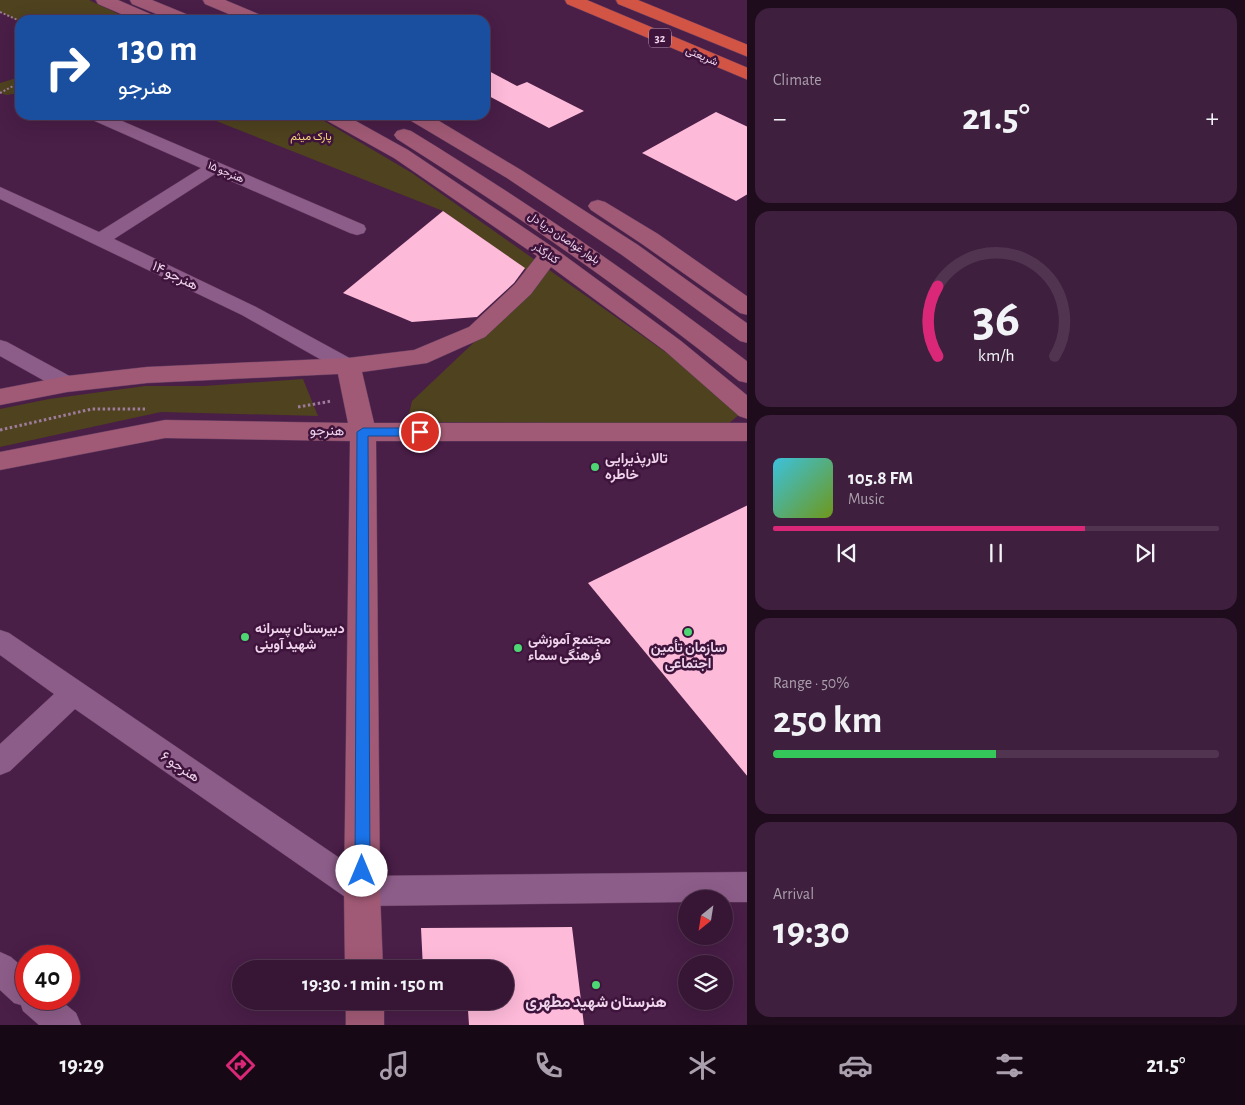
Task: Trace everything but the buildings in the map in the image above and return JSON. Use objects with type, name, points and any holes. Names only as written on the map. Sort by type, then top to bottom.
[{"type":"highway","name":"شریعتی","points":[[573,0],[747,75]]},
{"type":"highway","name":"شریعتی","points":[[624,0],[747,52]]},
{"type":"street","points":[[104,0],[138,15]]},
{"type":"street","points":[[138,0],[173,15]]},
{"type":"street","points":[[211,0],[245,15]]},
{"type":"street","points":[[194,6],[215,15]]},
{"type":"street","name":"هنرجو ۱۵","points":[[106,120],[357,229]]},
{"type":"street","name":"کنارگذر","points":[[340,120],[401,154],[549,255],[673,346],[747,409]]},
{"type":"street","name":"بلوار غواصان دریا دل","points":[[378,120],[488,186],[602,263],[747,374]]},
{"type":"street","name":"بلوار غواصان دریا دل","points":[[423,120],[514,174],[630,250],[747,335]]},
{"type":"street","points":[[455,120],[533,164],[650,239],[747,307]]},
{"type":"street","points":[[100,240],[214,167]]},
{"type":"street","name":"هنرجو ۱۴","points":[[3,197],[100,240],[249,311],[348,366]]},
{"type":"street","points":[[0,397],[67,384],[147,375],[348,366],[418,357],[477,332],[523,289],[549,255]]},
{"type":"street","points":[[0,347],[67,384]]},
{"type":"street","points":[[348,366],[363,432],[362,891],[364,960]]},
{"type":"street","name":"هنرجو","points":[[0,461],[100,440],[165,429],[363,432],[747,432]]},
{"type":"street","name":"هنرجو ۶","points":[[0,641],[362,891]]},
{"type":"street","points":[[0,762],[73,693]]},
{"type":"street","points":[[362,891],[747,887]]},
{"type":"street","points":[[0,968],[15,981]]},
{"type":"street","points":[[47,1010],[64,1025]]},
{"type":"street","points":[[365,1010],[365,1025]]},
{"type":"path","points":[[0,12],[15,19]]},
{"type":"path","points":[[0,93],[15,85]]},
{"type":"green space","points":[[0,0],[89,0],[120,15],[15,15],[15,20],[0,12]]},
{"type":"green space","points":[[15,78],[15,94],[6,95],[0,93],[0,83]]},
{"type":"green space","name":"پارک میثم","points":[[214,120],[322,120],[412,173],[746,409],[728,424],[407,422],[412,401],[540,280],[443,211]]},
{"type":"green space","points":[[303,379],[318,416],[161,412],[0,447],[0,409],[49,399],[145,386],[203,386]]},
{"type":"place","name":"تالارپذیرایی خاطره","points":[[595,467]]},
{"type":"place","name":"سازمان تأمین اجتماعی","points":[[688,632]]},
{"type":"place","name":"دبیرستان پسرانه شهید آوینی","points":[[245,637]]},
{"type":"place","name":"مجتمع آموزشی فرهنگی سماء","points":[[518,648]]},
{"type":"place","name":"هنرستان شهید مطهری","points":[[596,985]]},
{"type":"route","points":[[362,871],[363,432],[420,432]]}]
